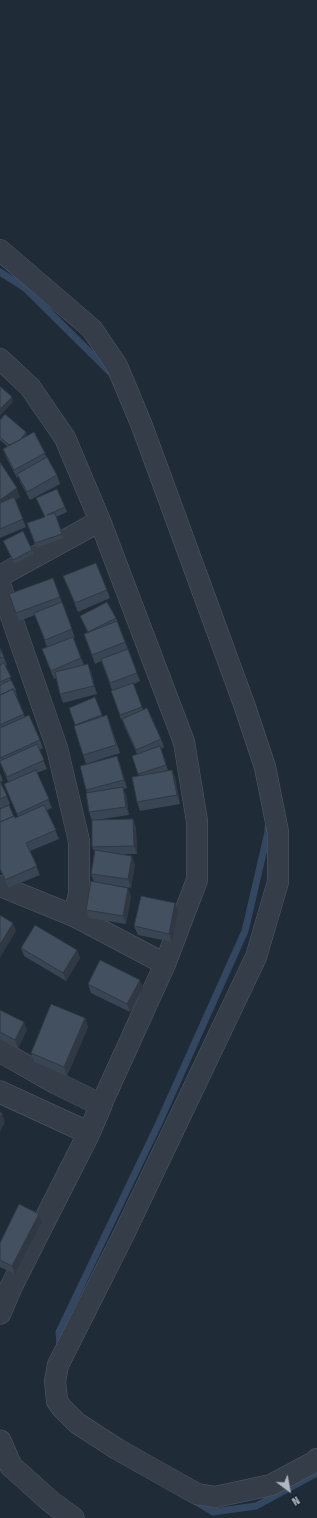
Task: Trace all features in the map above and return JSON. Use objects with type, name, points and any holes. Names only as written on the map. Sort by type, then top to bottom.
[{"type":"street","points":[[0,250],[92,329],[117,366],[142,426],[265,767],[278,832],[278,882],[256,958],[123,1236],[58,1365],[55,1381],[57,1401],[61,1408],[77,1423],[117,1449],[197,1494],[215,1497],[271,1485],[317,1459]]},
{"type":"street","points":[[0,359],[30,387],[65,438],[100,521],[184,742],[197,821],[197,880],[165,964],[89,1133],[5,1284],[0,1313]]},
{"type":"street","points":[[0,576],[100,521]]},
{"type":"street","points":[[0,584],[57,748],[79,841],[79,893],[74,916]]},
{"type":"street","points":[[0,886],[74,916],[165,964]]},
{"type":"street","points":[[0,1051],[56,1083],[101,1105]]},
{"type":"street","points":[[0,1092],[89,1133]]},
{"type":"street","points":[[0,1441],[11,1466],[51,1502],[73,1518]]},
{"type":"building","points":[[0,386],[12,397],[0,409]]},
{"type":"building","points":[[5,414],[26,432],[20,440],[9,445],[0,437],[0,420]]},
{"type":"building","points":[[34,432],[45,453],[14,470],[3,449]]},
{"type":"building","points":[[47,457],[57,475],[27,492],[17,474]]},
{"type":"building","points":[[0,462],[17,488],[0,500]]},
{"type":"building","points":[[57,489],[65,507],[47,515],[55,513],[62,534],[35,543],[27,523],[45,517],[36,498]]},
{"type":"building","points":[[14,497],[23,519],[0,529],[0,503]]},
{"type":"building","points":[[23,531],[32,550],[13,560],[3,541]]},
{"type":"building","points":[[96,563],[107,590],[75,603],[63,576]]},
{"type":"building","points":[[53,578],[60,597],[16,613],[9,594]]},
{"type":"building","points":[[62,602],[72,629],[45,640],[34,613]]},
{"type":"building","points":[[107,602],[116,618],[88,632],[80,616]]},
{"type":"building","points":[[117,621],[125,642],[92,655],[84,634]]},
{"type":"building","points":[[73,637],[81,658],[51,671],[42,649]]},
{"type":"building","points":[[0,648],[4,657],[0,658]]},
{"type":"building","points":[[128,649],[137,673],[110,683],[101,659]]},
{"type":"building","points":[[4,663],[11,677],[0,682],[0,665]]},
{"type":"building","points":[[88,664],[94,686],[60,694],[55,672]]},
{"type":"building","points":[[11,680],[16,690],[14,691],[13,689],[0,695],[0,685]]},
{"type":"building","points":[[133,683],[142,707],[120,715],[111,691]]},
{"type":"building","points":[[13,689],[24,714],[0,725],[0,695]]},
{"type":"building","points":[[95,697],[102,715],[75,725],[69,708]]},
{"type":"building","points":[[147,708],[161,739],[136,750],[122,719]]},
{"type":"building","points":[[29,715],[40,740],[0,758],[0,728]]},
{"type":"building","points":[[107,715],[116,745],[83,755],[74,726]]},
{"type":"building","points":[[37,744],[44,760],[7,777],[0,761]]},
{"type":"building","points":[[160,746],[166,765],[138,774],[132,756]]},
{"type":"building","points":[[117,756],[124,780],[86,790],[80,766]]},
{"type":"building","points":[[36,770],[49,799],[17,814],[4,784]]},
{"type":"building","points":[[172,770],[177,795],[137,802],[132,777]]},
{"type":"building","points":[[0,781],[7,796],[0,799]]},
{"type":"building","points":[[123,787],[126,807],[89,812],[86,793]]},
{"type":"building","points":[[9,805],[14,816],[0,822],[0,809]]},
{"type":"building","points":[[44,805],[56,830],[26,843],[37,866],[5,880],[0,868],[0,822],[14,816],[15,818]]},
{"type":"building","points":[[133,819],[134,846],[92,847],[92,820]]},
{"type":"building","points":[[95,850],[132,856],[128,879],[91,874]]},
{"type":"building","points":[[91,881],[128,888],[123,916],[86,910]]},
{"type":"building","points":[[141,896],[175,903],[169,934],[134,926]]},
{"type":"building","points":[[0,915],[13,923],[0,945]]},
{"type":"building","points":[[35,925],[77,950],[63,973],[21,948]]},
{"type":"building","points":[[100,960],[140,980],[127,1004],[88,984]]},
{"type":"building","points":[[51,1004],[85,1018],[64,1067],[31,1053]]},
{"type":"building","points":[[0,1010],[24,1022],[15,1040],[0,1032]]},
{"type":"building","points":[[19,1204],[39,1214],[12,1266],[0,1260],[0,1243]]},
{"type":"waterway","points":[[0,272],[25,288],[112,374]]},
{"type":"waterway","points":[[60,1347],[59,1332],[158,1125],[245,931],[268,828]]},
{"type":"waterway","points":[[195,1501],[213,1512],[256,1506],[317,1473]]}]
